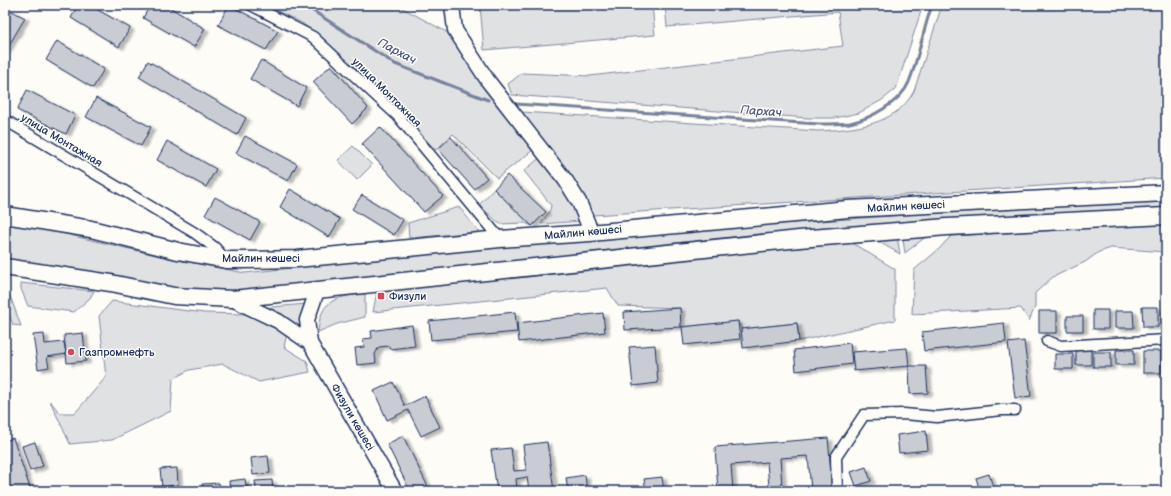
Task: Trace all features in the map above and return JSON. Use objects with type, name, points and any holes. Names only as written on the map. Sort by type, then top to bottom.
[{"type":"main road","name":"Майлин көшесі","points":[[5,215],[91,229],[178,251],[226,260],[297,259],[500,239],[590,233],[848,209],[1166,193]]},
{"type":"main road","points":[[5,267],[111,282],[174,296],[206,299],[232,299],[836,236],[947,227],[1166,216]]},
{"type":"street","name":"улица Монтажная","points":[[251,5],[314,37],[398,116],[500,239]]},
{"type":"street","points":[[452,5],[455,30],[488,81],[566,181],[579,202],[590,233]]},
{"type":"street","name":"улица Монтажная","points":[[5,120],[195,233],[214,247],[226,260]]},
{"type":"street","points":[[310,343],[307,320],[317,291]]},
{"type":"street","points":[[232,299],[278,321],[310,343]]},
{"type":"street","points":[[1047,340],[1061,346],[1166,340]]},
{"type":"street","name":"Физули көшесі","points":[[310,343],[395,491]]},
{"type":"street","points":[[837,491],[836,457],[864,415],[904,414],[937,417],[1015,410]]},
{"type":"shaded area","points":[[265,5],[397,5],[452,35],[533,150],[497,178],[453,134],[436,150],[328,43],[302,23]]},
{"type":"shaded area","points":[[480,5],[652,5],[655,35],[484,50]]},
{"type":"shaded area","points":[[665,5],[923,5],[896,89],[882,100],[859,113],[835,118],[808,118],[512,95],[508,84],[522,73],[590,76],[843,46],[838,12],[667,27]]},
{"type":"shaded area","points":[[942,5],[1163,5],[1166,35],[1166,178],[593,215],[580,192],[522,112],[818,131],[859,127],[885,119],[906,103],[914,91]]},
{"type":"shaded area","points":[[353,146],[372,165],[357,180],[338,160]]},
{"type":"shaded area","points":[[543,155],[582,221],[541,224],[550,210],[551,205],[524,171]]},
{"type":"shaded area","points":[[494,189],[532,226],[525,223],[500,224],[479,205]]},
{"type":"shaded area","points":[[1166,200],[1166,211],[232,296],[169,290],[5,263],[5,223],[44,229],[164,257],[245,273],[470,249],[549,244],[752,226],[946,212]]},
{"type":"shaded area","points":[[459,207],[479,232],[409,238],[408,223]]},
{"type":"shaded area","points":[[1166,224],[1166,252],[1111,248],[1099,252],[1085,262],[1053,277],[1035,293],[1035,307],[1029,321],[1021,308],[912,314],[914,270],[938,250],[951,236]]},
{"type":"shaded area","points":[[932,232],[905,253],[902,234]]},
{"type":"shaded area","points":[[897,236],[900,254],[872,238]]},
{"type":"shaded area","points":[[852,243],[895,269],[895,320],[799,341],[797,323],[741,329],[738,321],[681,327],[680,308],[618,306],[607,288],[373,312],[377,291],[596,267]]},
{"type":"shaded area","points":[[21,283],[94,291],[90,298],[74,312],[28,306],[21,289]]},
{"type":"shaded area","points":[[6,292],[9,293],[21,326],[13,325],[5,304]]},
{"type":"shaded area","points":[[365,294],[365,317],[337,324],[318,332],[321,315],[329,303],[340,298]]},
{"type":"shaded area","points":[[112,301],[204,313],[246,314],[287,333],[284,347],[307,361],[310,372],[259,382],[223,364],[189,370],[173,379],[171,411],[112,440],[70,444],[50,401],[60,413],[75,413],[106,377],[99,316]]},
{"type":"shaded area","points":[[307,304],[302,318],[301,333],[261,308]]},
{"type":"building","points":[[78,5],[89,5],[130,28],[119,47],[71,18]]},
{"type":"building","points":[[150,5],[166,5],[205,29],[194,47],[143,18]]},
{"type":"building","points":[[229,5],[278,31],[266,50],[218,25]]},
{"type":"building","points":[[8,9],[25,18],[5,52],[5,15]]},
{"type":"building","points":[[57,41],[104,69],[93,88],[46,60]]},
{"type":"building","points":[[261,60],[306,88],[297,106],[250,79]]},
{"type":"building","points":[[148,61],[246,118],[237,135],[139,77]]},
{"type":"building","points":[[331,65],[368,108],[352,124],[313,82]]},
{"type":"building","points":[[27,90],[75,115],[66,134],[17,110]]},
{"type":"building","points":[[96,98],[151,127],[141,146],[86,117]]},
{"type":"building","points":[[380,127],[443,196],[424,212],[362,144]]},
{"type":"building","points":[[245,136],[297,164],[288,181],[236,153]]},
{"type":"building","points":[[451,137],[487,178],[474,189],[438,149]]},
{"type":"building","points":[[167,141],[216,169],[206,187],[157,160]]},
{"type":"building","points":[[507,175],[546,212],[532,226],[494,189]]},
{"type":"building","points":[[290,189],[340,219],[329,237],[280,207]]},
{"type":"building","points":[[362,195],[403,220],[394,235],[352,209]]},
{"type":"building","points":[[215,197],[260,222],[250,240],[205,215]]},
{"type":"building","points":[[1142,307],[1158,307],[1158,327],[1143,327]]},
{"type":"building","points":[[680,308],[681,327],[625,330],[624,312]]},
{"type":"building","points":[[1093,310],[1108,310],[1108,329],[1093,329]]},
{"type":"building","points":[[1039,311],[1057,311],[1057,333],[1039,333]]},
{"type":"building","points":[[1115,311],[1133,311],[1134,328],[1115,328]]},
{"type":"building","points":[[515,312],[517,332],[431,340],[429,321]]},
{"type":"building","points":[[603,313],[605,332],[519,342],[517,323]]},
{"type":"building","points":[[1067,316],[1083,316],[1083,331],[1067,331]]},
{"type":"building","points":[[738,321],[740,339],[684,345],[682,327]]},
{"type":"building","points":[[797,323],[799,341],[743,348],[741,329]]},
{"type":"building","points":[[1004,323],[1006,342],[924,351],[922,332]]},
{"type":"building","points":[[412,325],[415,346],[390,349],[389,346],[379,347],[375,354],[376,363],[357,365],[355,348],[364,347],[363,339],[372,338],[371,331]]},
{"type":"building","points":[[83,333],[86,361],[67,363],[64,335]]},
{"type":"building","points":[[44,334],[45,344],[64,342],[66,354],[47,357],[49,367],[38,369],[33,335]]},
{"type":"building","points":[[1024,341],[1031,396],[1015,398],[1008,343]]},
{"type":"building","points":[[850,343],[852,364],[796,371],[794,350]]},
{"type":"building","points":[[655,345],[658,383],[633,386],[629,347]]},
{"type":"building","points":[[907,348],[909,366],[854,371],[852,352]]},
{"type":"building","points":[[1076,350],[1091,350],[1091,365],[1076,365]]},
{"type":"building","points":[[1116,350],[1134,350],[1134,365],[1116,365]]},
{"type":"building","points":[[1143,351],[1161,351],[1161,373],[1143,373]]},
{"type":"building","points":[[1093,352],[1111,352],[1111,367],[1093,367]]},
{"type":"building","points":[[1055,354],[1073,354],[1073,369],[1055,369]]},
{"type":"building","points":[[909,366],[926,366],[928,393],[910,394]]},
{"type":"building","points":[[393,382],[405,406],[425,396],[440,427],[421,436],[408,410],[387,420],[374,391]]},
{"type":"building","points":[[926,431],[928,450],[899,453],[897,435]]},
{"type":"building","points":[[403,436],[430,491],[410,491],[387,444]]},
{"type":"building","points":[[13,438],[31,491],[5,491],[5,441]]},
{"type":"building","points":[[828,438],[833,491],[811,491],[808,456],[780,458],[782,486],[769,487],[767,462],[731,465],[733,491],[718,491],[715,447]]},
{"type":"building","points":[[35,442],[43,466],[30,471],[22,446]]},
{"type":"building","points":[[547,442],[554,491],[529,491],[527,477],[516,479],[517,491],[497,491],[491,450],[511,448],[514,471],[526,470],[523,445]]},
{"type":"building","points":[[268,456],[270,473],[253,475],[251,458]]},
{"type":"building","points":[[866,467],[871,481],[856,486],[851,472]]},
{"type":"building","points":[[177,468],[178,485],[162,487],[160,469]]},
{"type":"building","points":[[989,474],[993,487],[980,491],[976,478]]},
{"type":"building","points":[[585,475],[587,491],[568,491],[566,478]]},
{"type":"building","points":[[662,477],[664,491],[646,491],[644,479]]},
{"type":"building","points":[[245,479],[247,491],[230,491],[229,481]]},
{"type":"building","points":[[272,480],[273,491],[256,491],[255,481]]},
{"type":"building","points":[[219,483],[220,491],[203,491],[202,484]]},
{"type":"waterway","name":"Пархач","points":[[304,5],[395,64],[488,100]]},
{"type":"waterway","name":"Пархач","points":[[516,104],[819,124],[850,123],[875,114],[892,103],[905,89],[912,73],[932,5]]},
{"type":"place","name":"Физули","points":[[381,296]]},
{"type":"place","name":"Газпромнефть","points":[[71,352]]}]
